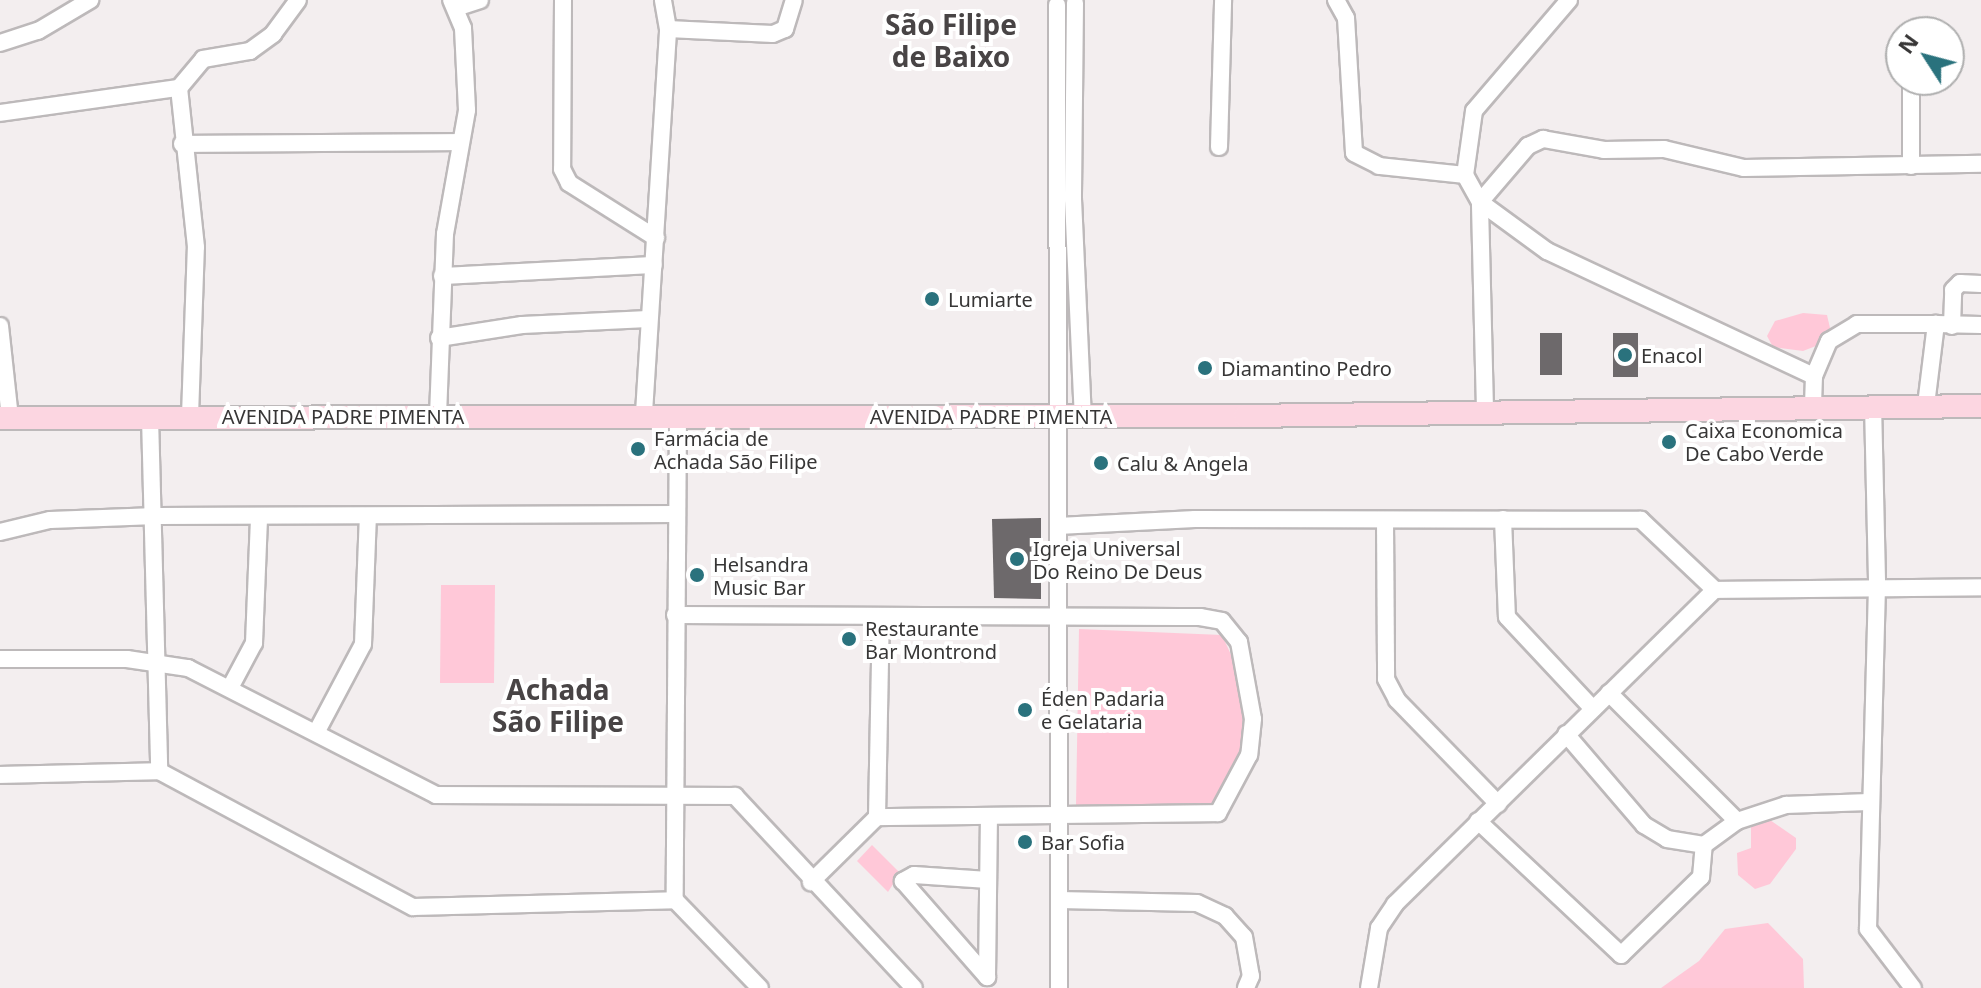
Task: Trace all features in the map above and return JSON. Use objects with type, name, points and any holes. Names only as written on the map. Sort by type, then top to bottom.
[{"type":"main road","name":"AVENIDA PADRE PIMENTA","points":[[5,418],[644,413],[1083,417],[1873,404],[1981,406]]},
{"type":"street","points":[[0,43],[38,31],[90,0]]},
{"type":"street","points":[[0,113],[179,88],[203,59],[250,51],[273,34],[298,0]]},
{"type":"street","points":[[438,416],[442,276],[467,110],[455,3],[480,0]]},
{"type":"street","points":[[563,0],[562,169],[569,183],[656,238]]},
{"type":"street","points":[[644,413],[668,29],[663,0]]},
{"type":"street","points":[[668,29],[773,34],[785,29],[794,0]]},
{"type":"street","points":[[1219,147],[1223,0]]},
{"type":"street","points":[[1336,0],[1346,18],[1354,153],[1379,166],[1465,175]]},
{"type":"street","points":[[1569,0],[1481,95],[1465,175],[1480,202],[1547,251],[1814,376]]},
{"type":"street","points":[[1059,988],[1062,617],[1058,526],[1052,2],[1078,2],[1073,199],[1083,417]]},
{"type":"street","points":[[179,88],[182,144],[196,247],[190,416]]},
{"type":"street","points":[[1911,96],[1911,166]]},
{"type":"street","points":[[1485,410],[1480,202],[1528,146],[1543,139],[1604,150],[1664,149],[1744,168],[1981,164]]},
{"type":"street","points":[[182,144],[461,142]]},
{"type":"street","points":[[442,276],[654,265]]},
{"type":"street","points":[[1926,405],[1953,290],[1960,283],[1981,284]]},
{"type":"street","points":[[439,338],[522,325],[648,319]]},
{"type":"street","points":[[1813,406],[1814,376],[1829,341],[1857,324],[1981,325]]},
{"type":"street","points":[[0,326],[5,418]]},
{"type":"street","points":[[1873,404],[1877,586],[1868,802],[1868,929],[1913,988]]},
{"type":"street","points":[[678,414],[673,791],[675,900],[760,988]]},
{"type":"street","points":[[150,417],[160,661],[159,771]]},
{"type":"street","points":[[0,532],[50,520],[156,516],[676,514]]},
{"type":"street","points":[[231,686],[254,643],[259,516]]},
{"type":"street","points":[[317,731],[363,644],[368,516]]},
{"type":"street","points":[[1058,526],[1503,519],[1641,520],[1715,590]]},
{"type":"street","points":[[1503,519],[1507,617],[1593,709]]},
{"type":"street","points":[[1385,521],[1386,679],[1397,700],[1498,804]]},
{"type":"street","points":[[1369,988],[1379,928],[1478,821],[1715,590],[1981,587]]},
{"type":"street","points":[[675,615],[1222,621],[1239,642],[1253,719],[1249,755],[1218,813],[1059,811],[989,816],[877,817],[811,882]]},
{"type":"street","points":[[877,817],[881,616]]},
{"type":"street","points":[[0,659],[160,661],[231,686],[436,795],[673,791],[735,796],[811,882],[914,988]]},
{"type":"street","points":[[1609,693],[1737,821]]},
{"type":"street","points":[[1566,734],[1644,825],[1667,839],[1704,845],[1737,821],[1795,804],[1868,802]]},
{"type":"street","points":[[0,775],[159,771],[413,907],[675,900]]},
{"type":"street","points":[[988,880],[914,875],[903,881],[987,977],[989,816]]},
{"type":"street","points":[[1478,821],[1621,955],[1701,877],[1704,845]]},
{"type":"street","points":[[1059,900],[1197,903],[1225,916],[1244,937],[1251,976],[1246,988]]},
{"type":"shaded area","points":[[1803,313],[1827,315],[1830,328],[1821,344],[1803,351],[1773,347],[1767,336],[1775,321]]},
{"type":"shaded area","points":[[441,585],[495,585],[494,683],[440,683]]},
{"type":"shaded area","points":[[1079,629],[1222,635],[1243,681],[1247,713],[1244,756],[1215,810],[1076,806]]},
{"type":"shaded area","points":[[1770,820],[1796,838],[1796,849],[1770,884],[1755,889],[1738,875],[1737,853],[1751,848],[1751,826]]},
{"type":"shaded area","points":[[872,845],[900,873],[888,892],[857,861]]},
{"type":"shaded area","points":[[1768,923],[1803,959],[1804,988],[1661,988],[1699,961],[1725,929]]},
{"type":"building","points":[[1540,333],[1562,333],[1562,375],[1540,375]]},
{"type":"building","name":"Enacol","points":[[1613,333],[1638,333],[1638,377],[1613,377]]},
{"type":"building","name":"Igreja Universal Do Reino De Deus","points":[[1041,518],[1041,599],[994,598],[992,519]]},
{"type":"place","name":"Lumiarte","points":[[932,299]]},
{"type":"place","name":"Enacol","points":[[1625,355]]},
{"type":"place","name":"Diamantino Pedro","points":[[1205,368]]},
{"type":"place","name":"Caixa Economica De Cabo Verde","points":[[1669,442]]},
{"type":"place","name":"Farmácia de Achada São Filipe","points":[[638,449]]},
{"type":"place","name":"Calu & Angela","points":[[1101,463]]},
{"type":"place","name":"Igreja Universal Do Reino De Deus","points":[[1017,559]]},
{"type":"place","name":"Helsandra Music Bar","points":[[697,575]]},
{"type":"place","name":"Restaurante Bar Montrond","points":[[849,639]]},
{"type":"place","name":"Éden Padaria e Gelataria","points":[[1025,710]]},
{"type":"place","name":"Bar Sofia","points":[[1025,842]]},
{"type":"district","name":"São Filipe de Baixo","points":[[951,40]]},
{"type":"district","name":"Achada São Filipe","points":[[558,705]]}]
